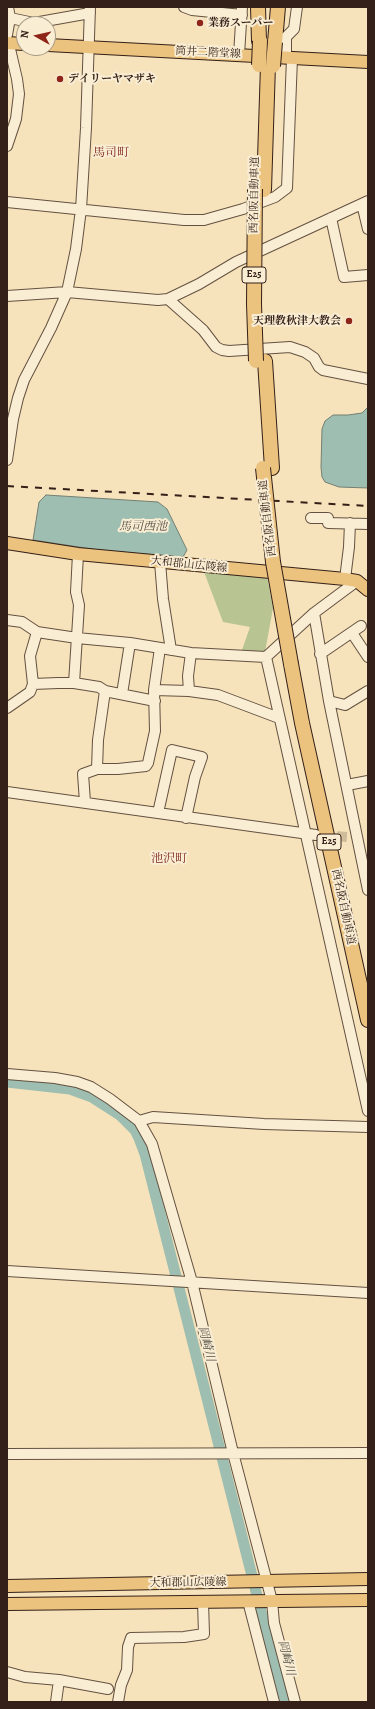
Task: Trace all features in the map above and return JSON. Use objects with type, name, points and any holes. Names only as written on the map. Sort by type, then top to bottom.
[{"type":"highway","points":[[258,7],[266,42]]},
{"type":"highway","name":"西名阪自動車道","points":[[259,189],[265,160],[267,65],[262,7]]},
{"type":"highway","name":"西名阪自動車道","points":[[266,42],[271,7]]},
{"type":"highway","points":[[266,42],[278,7]]},
{"type":"highway","name":"西名阪自動車道","points":[[267,65],[259,189],[260,361],[267,468],[283,561],[302,723],[368,1020]]},
{"type":"highway","name":"西名阪自動車道","points":[[295,664],[311,721],[368,978]]},
{"type":"main road","name":"筒井二階堂線","points":[[56,45],[368,62]]},
{"type":"main road","name":"大和郡山広陵線","points":[[7,543],[78,554],[351,580]]},
{"type":"main road","points":[[351,580],[368,590]]},
{"type":"main road","name":"大和郡山広陵線","points":[[7,1586],[368,1580]]},
{"type":"main road","name":"大和郡山広陵線","points":[[7,1604],[368,1600]]},
{"type":"street","points":[[7,146],[16,119],[18,100],[17,79],[8,41],[10,18],[8,7]]},
{"type":"street","points":[[184,7],[192,10],[242,11],[239,55]]},
{"type":"street","points":[[7,202],[184,220],[204,220],[243,209],[282,193],[287,188],[289,57],[286,37],[294,29],[297,7]]},
{"type":"street","points":[[7,460],[13,419],[24,380],[51,328],[67,292],[76,249],[81,209],[93,9],[34,22],[10,18]]},
{"type":"street","points":[[7,296],[67,292],[158,300],[168,299],[236,262],[365,203],[368,229]]},
{"type":"street","points":[[331,218],[344,277],[368,275]]},
{"type":"street","points":[[168,299],[203,330],[216,347],[222,350],[229,351],[290,347],[305,352],[314,358],[319,367],[323,370],[368,379]]},
{"type":"street","points":[[311,518],[328,518],[328,523],[368,524]]},
{"type":"street","points":[[7,620],[22,622],[36,632],[130,643],[191,653],[266,658],[314,612],[351,580],[349,547],[350,524]]},
{"type":"street","points":[[74,683],[79,605],[76,592],[78,554]]},
{"type":"street","points":[[160,562],[163,599],[171,650]]},
{"type":"street","points":[[314,612],[320,654],[347,785],[352,837],[368,890]]},
{"type":"street","points":[[320,654],[361,626]]},
{"type":"street","points":[[7,708],[30,692],[33,684],[30,656],[36,632]]},
{"type":"street","points":[[352,633],[368,657]]},
{"type":"street","points":[[122,694],[130,643]]},
{"type":"street","points":[[85,802],[83,774],[97,769],[118,769],[146,766],[148,763],[155,731],[154,690],[160,648]]},
{"type":"street","points":[[189,691],[188,676],[191,653]]},
{"type":"street","points":[[266,658],[279,718],[311,834],[368,1111]]},
{"type":"street","points":[[33,684],[74,683],[99,687],[105,691],[155,701]]},
{"type":"street","points":[[154,690],[189,691],[218,696],[279,718]]},
{"type":"street","points":[[97,769],[98,740],[105,691]]},
{"type":"street","points":[[329,701],[345,705],[368,691]]},
{"type":"street","points":[[158,813],[172,750],[202,757],[195,777],[186,818]]},
{"type":"street","points":[[347,785],[368,781]]},
{"type":"street","points":[[7,792],[85,802],[186,818],[311,834]]},
{"type":"street","points":[[7,1074],[77,1082],[91,1087],[139,1121],[152,1144],[190,1282],[270,1601],[274,1623],[295,1702]]},
{"type":"street","points":[[139,1121],[153,1117],[264,1124],[368,1127]]},
{"type":"street","points":[[7,1271],[368,1293]]},
{"type":"street","points":[[7,1454],[368,1453]]},
{"type":"street","points":[[250,1601],[274,1702]]},
{"type":"street","points":[[113,1690],[127,1670],[128,1647],[131,1638],[184,1637],[204,1634],[203,1602]]},
{"type":"street","points":[[7,1672],[25,1677],[59,1680],[113,1690]]},
{"type":"street","points":[[56,1702],[59,1680]]},
{"type":"street","points":[[113,1690],[118,1702]]},
{"type":"green space","points":[[204,572],[267,576],[273,608],[265,652],[242,650],[250,627],[223,622]]},
{"type":"water","points":[[368,407],[368,488],[339,487],[325,482],[322,477],[321,467],[322,429],[325,421],[333,415],[362,413]]},
{"type":"water","name":"馬司西池","points":[[46,495],[158,502],[167,509],[187,550],[183,557],[105,551],[33,540],[39,502]]},
{"type":"waterway","name":"岡崎川","points":[[7,1082],[70,1089],[92,1097],[120,1115],[135,1130],[139,1138],[145,1154],[284,1702]]},
{"type":"tunnel","points":[[322,835],[348,837]]},
{"type":"railway","points":[[7,486],[368,506]]},
{"type":"place","name":"業務スーパー","points":[[200,23]]},
{"type":"place","name":"デイリーヤマザキ","points":[[60,79]]},
{"type":"place","name":"天理教秋津大教会","points":[[349,321]]},
{"type":"district","name":"馬司町","points":[[111,153]]},
{"type":"district","name":"池沢町","points":[[169,859]]}]
